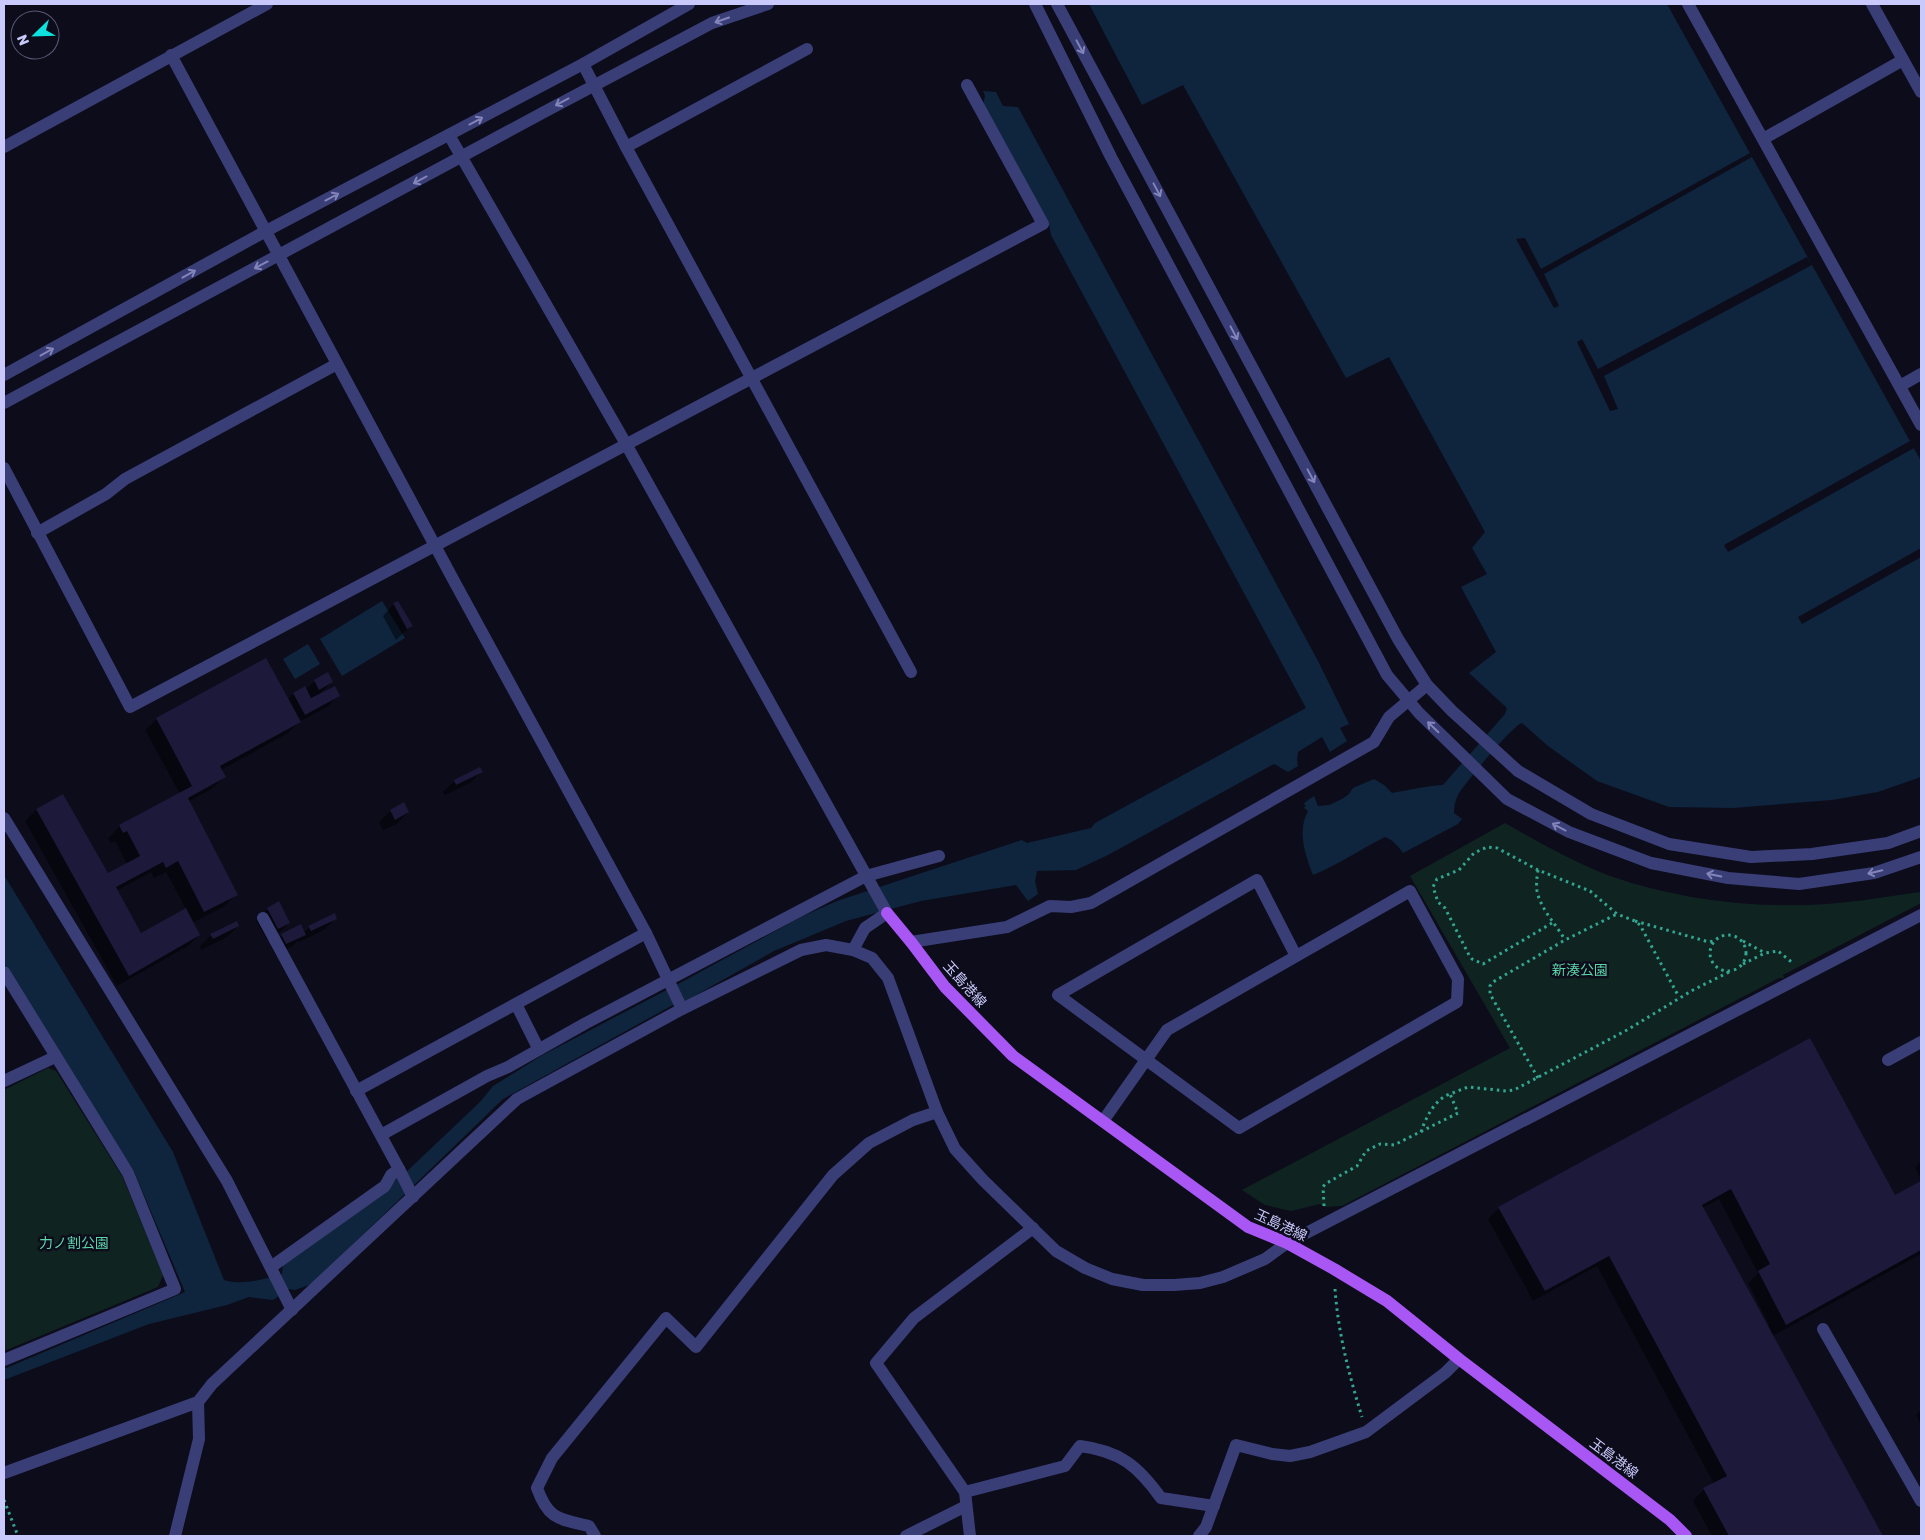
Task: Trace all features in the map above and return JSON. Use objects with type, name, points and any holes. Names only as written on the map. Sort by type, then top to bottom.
[{"type":"main road","name":"玉島港線","points":[[887,913],[945,987],[1013,1056],[1248,1227],[1287,1243],[1388,1301],[1460,1359],[1670,1520],[1686,1536]]},
{"type":"street","points":[[4,147],[267,4]]},
{"type":"street","points":[[4,375],[266,231],[583,64],[689,4]]},
{"type":"street","points":[[4,402],[712,23],[768,4]]},
{"type":"street","points":[[1035,4],[1116,165],[1387,674],[1419,713],[1507,799],[1569,832],[1651,863],[1728,878],[1799,884],[1874,873],[1921,857]]},
{"type":"street","points":[[1057,4],[1398,639],[1427,685],[1452,711],[1518,771],[1591,814],[1669,844],[1751,858],[1812,854],[1888,844],[1921,831]]},
{"type":"street","points":[[1688,4],[1921,425]]},
{"type":"street","points":[[1872,4],[1921,92]]},
{"type":"street","points":[[626,147],[807,50]]},
{"type":"street","points":[[171,55],[646,933],[682,1009]]},
{"type":"street","points":[[1763,139],[1903,60]]},
{"type":"street","points":[[583,64],[626,147],[911,672]]},
{"type":"street","points":[[4,468],[130,707],[1042,224],[967,85]]},
{"type":"street","points":[[450,135],[626,444],[887,913],[864,928],[853,950]]},
{"type":"street","points":[[37,533],[106,494],[125,479],[337,364]]},
{"type":"street","points":[[1900,386],[1921,374]]},
{"type":"street","points":[[911,942],[1007,927],[1050,906],[1071,907],[1090,903],[1374,742],[1389,717],[1427,685]]},
{"type":"street","points":[[4,818],[227,1180],[292,1310]]},
{"type":"street","points":[[380,1135],[586,1023],[866,876],[939,856]]},
{"type":"street","points":[[1103,1121],[1146,1060],[1168,1030],[1410,891],[1458,979],[1457,1002],[1240,1128],[1146,1060],[1058,995],[1257,880],[1296,956]]},
{"type":"street","points":[[4,1473],[198,1402],[212,1384],[517,1099],[682,1009],[801,950],[826,945],[853,950],[872,958],[888,978],[937,1112],[956,1149],[983,1180],[1056,1251],[1085,1268],[1112,1279],[1143,1285],[1174,1285],[1208,1281],[1265,1259],[1287,1243],[1921,914]]},
{"type":"street","points":[[263,918],[413,1197]]},
{"type":"street","points":[[356,1091],[646,933]]},
{"type":"street","points":[[4,972],[128,1173],[175,1289],[4,1360]]},
{"type":"street","points":[[516,1004],[540,1049]]},
{"type":"street","points":[[1888,1060],[1921,1042]]},
{"type":"street","points":[[4,1081],[56,1056]]},
{"type":"street","points":[[595,1536],[589,1526],[557,1519],[543,1504],[537,1488],[552,1458],[666,1318],[696,1347],[833,1174],[869,1143],[913,1120],[937,1112]]},
{"type":"street","points":[[271,1267],[385,1186],[391,1175],[399,1169]]},
{"type":"street","points":[[970,1536],[965,1492],[876,1363],[914,1318],[1033,1228]]},
{"type":"street","points":[[1823,1330],[1921,1502]]},
{"type":"street","points":[[1199,1536],[1206,1527],[1236,1445],[1272,1454],[1290,1456],[1310,1452],[1366,1432],[1438,1379],[1460,1359]]},
{"type":"street","points":[[175,1536],[199,1439],[198,1402]]},
{"type":"street","points":[[965,1492],[1065,1466],[1080,1446],[1102,1449],[1132,1464],[1161,1498],[1214,1506]]},
{"type":"street","points":[[906,1536],[966,1506]]},
{"type":"path","points":[[1552,924],[1483,964],[1472,959],[1469,955],[1445,908],[1438,902],[1434,892],[1437,879],[1459,870],[1474,853],[1487,847],[1497,848],[1538,870],[1590,891],[1617,914],[1709,942],[1725,935],[1737,937],[1765,953]]},
{"type":"path","points":[[1538,870],[1538,894],[1552,924],[1557,927],[1565,940]]},
{"type":"path","points":[[1538,1078],[1489,990],[1493,982],[1565,940],[1617,914]]},
{"type":"path","points":[[1635,921],[1680,997]]},
{"type":"path","points":[[1714,941],[1710,953],[1714,964],[1719,968],[1731,971]]},
{"type":"path","points":[[1742,941],[1746,953],[1742,964]]},
{"type":"path","points":[[1420,1133],[1440,1098],[1468,1087],[1506,1091],[1514,1090],[1627,1030],[1680,997],[1765,953],[1778,951],[1787,957],[1797,968]]},
{"type":"path","points":[[1324,1207],[1323,1187],[1325,1184],[1357,1166],[1366,1151],[1380,1144],[1394,1145],[1458,1113],[1450,1094]]},
{"type":"path","points":[[1334,1269],[1336,1311],[1349,1375],[1366,1432]]},
{"type":"path","points":[[4,1500],[18,1536]]},
{"type":"green space","name":"新湊公園","points":[[1505,823],[1557,852],[1597,871],[1636,884],[1690,897],[1745,904],[1800,905],[1850,902],[1921,892],[1921,903],[1783,975],[1784,978],[1779,978],[1342,1206],[1324,1207],[1320,1204],[1291,1211],[1265,1205],[1242,1190],[1510,1048],[1410,876]]},
{"type":"green space","name":"力ノ割公園","points":[[48,1068],[56,1071],[122,1176],[163,1275],[158,1287],[4,1351],[4,1090]]},
{"type":"water","points":[[1089,4],[1667,4],[1921,461],[1921,777],[1878,792],[1832,800],[1733,808],[1669,807],[1597,781],[1548,746],[1522,723],[1499,744],[1458,795],[1454,813],[1462,819],[1458,824],[1403,853],[1385,837],[1313,875],[1303,843],[1303,827],[1308,811],[1303,807],[1306,807],[1304,803],[1314,796],[1318,806],[1329,805],[1342,799],[1353,788],[1374,779],[1392,793],[1443,785],[1505,714],[1507,708],[1469,673],[1496,652],[1461,587],[1487,574],[1472,548],[1485,532],[1389,357],[1346,378],[1183,85],[1142,105]]},
{"type":"water","points":[[983,91],[996,92],[1003,106],[1018,107],[1318,661],[1349,724],[1340,728],[1347,741],[1330,752],[1322,737],[1298,752],[1298,766],[1288,772],[1274,764],[1108,855],[1076,870],[1037,871],[1035,881],[1038,894],[1028,901],[1016,885],[921,901],[846,921],[774,951],[503,1099],[312,1284],[295,1290],[289,1289],[273,1300],[249,1297],[227,1305],[149,1324],[4,1380],[4,1369],[185,1292],[133,1169],[102,1123],[4,963],[4,875],[173,1152],[224,1280],[231,1282],[253,1281],[282,1274],[283,1264],[394,1176],[404,1174],[480,1102],[493,1086],[541,1056],[803,916],[837,901],[1022,840],[1027,843],[1091,828],[1095,823],[1306,708],[1051,235],[1049,224],[983,105],[985,96]]},
{"type":"water","points":[[382,601],[405,638],[342,676],[320,639]]},
{"type":"water","points":[[308,644],[320,664],[295,679],[283,659]]},
{"type":"pier","points":[[1750,153],[1752,157],[1544,274],[1559,306],[1554,308],[1516,239],[1525,238],[1541,269]]},
{"type":"pier","points":[[1807,257],[1812,265],[1604,376],[1618,409],[1610,411],[1577,342],[1582,339],[1598,369]]},
{"type":"pier","points":[[1910,441],[1914,448],[1728,552],[1724,545]]},
{"type":"pier","points":[[1921,548],[1921,557],[1802,624],[1798,617]]},
{"type":"building","points":[[398,601],[413,626],[407,629],[393,603]]},
{"type":"building","points":[[266,658],[301,722],[220,766],[226,777],[188,798],[238,895],[204,912],[178,861],[166,868],[163,862],[116,887],[141,933],[186,908],[200,935],[129,976],[36,809],[63,794],[108,873],[140,856],[127,831],[123,833],[119,825],[192,786],[156,718]]},
{"type":"building","points":[[328,672],[333,682],[319,690],[314,680]]},
{"type":"building","points":[[305,686],[311,698],[335,686],[340,696],[305,715],[293,693]]},
{"type":"building","points":[[480,767],[483,772],[456,785],[454,780]]},
{"type":"building","points":[[404,802],[409,812],[395,820],[390,810]]},
{"type":"building","points":[[279,901],[290,923],[278,929],[267,908]]},
{"type":"building","points":[[335,913],[337,919],[311,931],[308,926]]},
{"type":"building","points":[[237,921],[239,926],[213,939],[210,934]]},
{"type":"building","points":[[301,924],[306,935],[286,944],[281,934]]},
{"type":"building","points":[[1810,1038],[1895,1195],[1921,1181],[1921,1250],[1786,1325],[1758,1271],[1770,1264],[1731,1189],[1702,1205],[1883,1536],[1729,1536],[1703,1488],[1727,1476],[1609,1256],[1545,1291],[1498,1207]]}]
